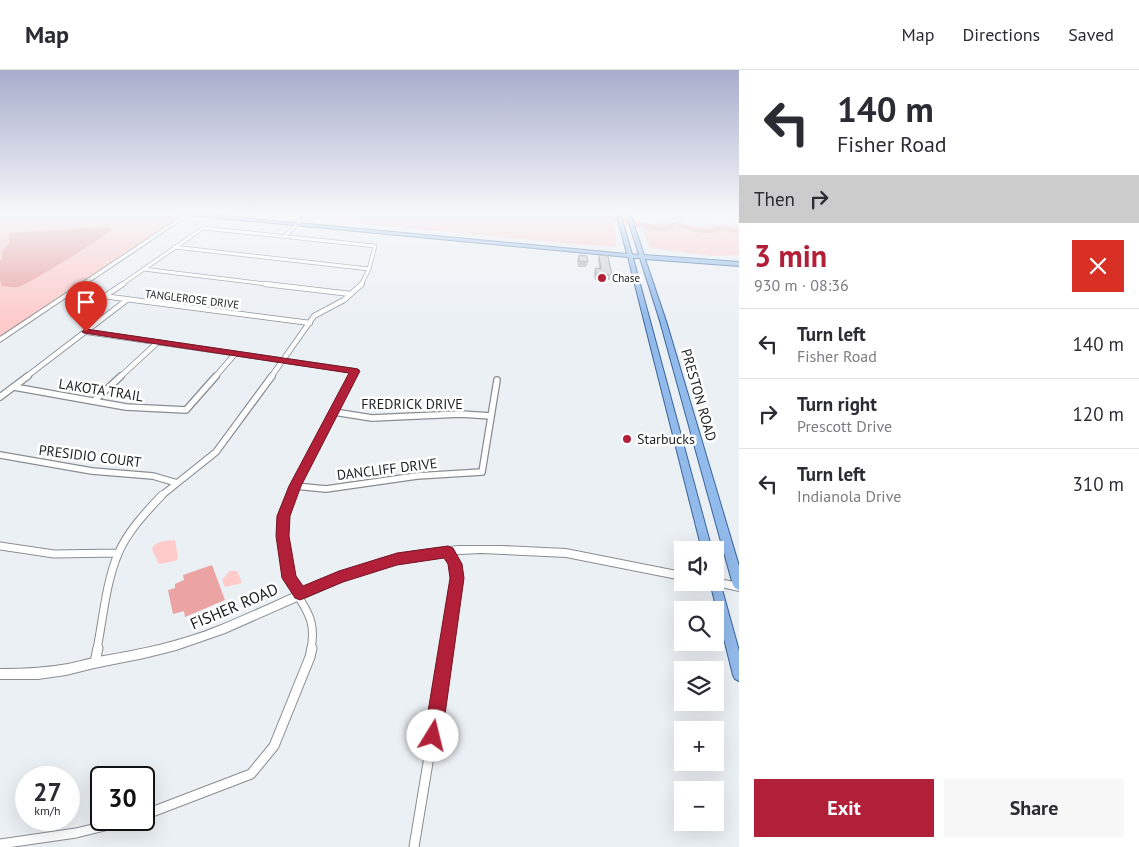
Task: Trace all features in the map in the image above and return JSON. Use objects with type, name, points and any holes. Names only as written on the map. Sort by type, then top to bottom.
[{"type":"main road","points":[[586,249],[739,264]]},
{"type":"main road","points":[[629,249],[705,541]]},
{"type":"main road","name":"PRESTON ROAD","points":[[640,249],[663,321],[739,586]]},
{"type":"main road","points":[[642,255],[739,259]]},
{"type":"main road","points":[[648,319],[663,321]]},
{"type":"main road","points":[[670,402],[686,404]]},
{"type":"main road","points":[[717,591],[739,675]]},
{"type":"street","points":[[0,340],[135,249]]},
{"type":"street","points":[[105,296],[171,249]]},
{"type":"street","points":[[195,249],[369,268]]},
{"type":"street","points":[[95,662],[109,586],[118,553],[153,504],[165,491],[204,463],[225,442],[317,313],[350,294],[361,285],[369,268],[373,249]]},
{"type":"street","points":[[143,269],[350,294]]},
{"type":"street","name":"TANGLEROSE DRIVE","points":[[72,292],[310,323]]},
{"type":"street","points":[[0,397],[128,299]]},
{"type":"street","points":[[86,332],[355,371],[295,486],[283,516],[283,536],[290,578],[300,594],[312,623],[310,657],[274,746],[251,774],[155,811]]},
{"type":"street","points":[[94,401],[158,342]]},
{"type":"street","name":"LAKOTA TRAIL","points":[[14,387],[126,407],[186,410],[235,354]]},
{"type":"street","points":[[491,416],[497,380]]},
{"type":"street","name":"FREDRICK DRIVE","points":[[334,412],[372,418],[461,414],[491,416]]},
{"type":"street","name":"DANCLIFF DRIVE","points":[[295,486],[326,488],[417,476],[482,472],[491,416]]},
{"type":"street","name":"PRESIDIO COURT","points":[[0,455],[92,471],[153,476],[177,483]]},
{"type":"street","points":[[0,546],[54,554],[118,553]]},
{"type":"street","name":"FISHER ROAD","points":[[0,674],[54,671],[95,662],[126,659],[219,631],[339,577],[397,559],[448,552],[490,549],[566,553],[674,574]]},
{"type":"street","points":[[414,847],[455,599],[456,570],[448,552]]},
{"type":"street","points":[[724,584],[739,586]]},
{"type":"street","points":[[0,844],[90,830]]},
{"type":"shaded area","points":[[0,249],[132,249],[0,337]]},
{"type":"shaded area","points":[[4,249],[84,249],[18,287],[2,286],[0,280],[0,261],[2,259],[2,252]]},
{"type":"shaded area","points":[[660,249],[739,249],[739,255],[713,256]]},
{"type":"shaded area","points":[[175,540],[178,558],[175,561],[159,564],[152,549],[154,546],[162,542]]},
{"type":"shaded area","points":[[212,565],[225,600],[185,617],[184,611],[173,614],[168,590],[175,588],[175,584],[184,580],[183,575]]},
{"type":"shaded area","points":[[230,571],[237,571],[242,583],[225,587],[222,580]]},
{"type":"building","points":[[579,255],[587,256],[588,262],[579,261]]},
{"type":"building","points":[[599,255],[608,256],[612,275],[596,274],[595,268],[601,269]]},
{"type":"place","name":"Chase","points":[[602,278]]},
{"type":"place","name":"Starbucks","points":[[627,439]]},
{"type":"route","points":[[86,332],[355,371],[295,486],[283,516],[283,536],[290,578],[300,594],[339,577],[397,559],[422,554],[448,552],[455,564],[457,578],[433,736]]}]
